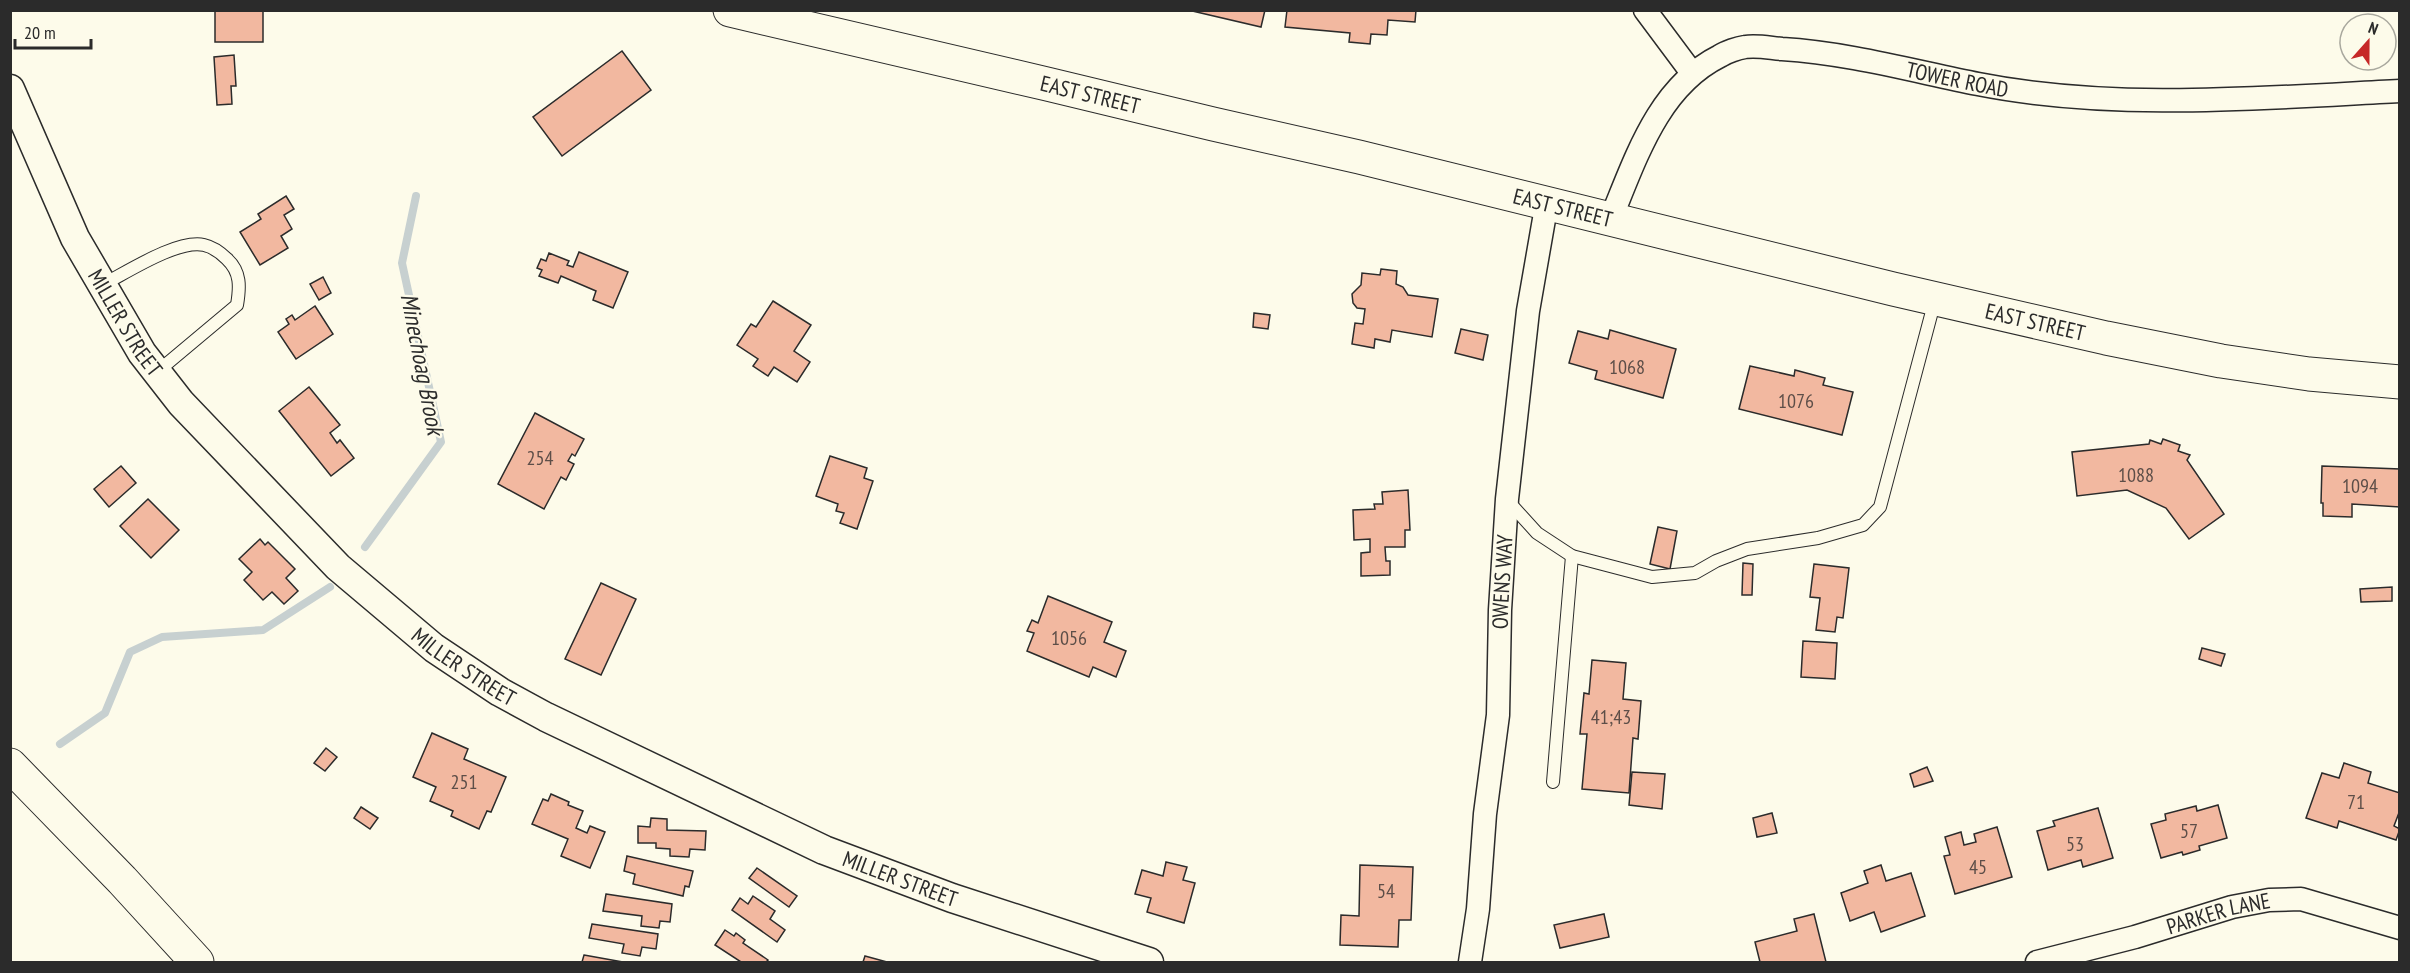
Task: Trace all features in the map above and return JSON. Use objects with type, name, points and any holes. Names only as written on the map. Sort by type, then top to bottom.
[{"type":"main road","name":"EAST STREET","points":[[730,10],[1547,202],[1935,299],[2106,338],[2221,361],[2310,374],[2400,382]]},
{"type":"main road","points":[[10,765],[122,880],[197,963]]},
{"type":"street","points":[[1645,10],[1692,74]]},
{"type":"street","name":"TOWER ROAD","points":[[1611,218],[1648,132],[1667,102],[1692,74],[1721,55],[1745,47],[1815,51],[1981,85],[2092,99],[2259,98],[2400,91]]},
{"type":"street","name":"MILLER STREET","points":[[10,88],[75,238],[142,353],[181,403],[338,567],[434,648],[500,692],[629,757],[824,850],[952,898],[1149,963]]},
{"type":"street","name":"OWENS WAY","points":[[1470,963],[1478,909],[1485,814],[1498,715],[1500,610],[1507,499],[1528,311],[1547,202]]},
{"type":"street","name":"PARKER LANE","points":[[2037,963],[2135,937],[2232,907],[2269,900],[2301,899],[2400,928]]},
{"type":"lane","points":[[102,285],[184,246],[202,244],[218,251],[236,267],[240,288],[237,305],[157,372]]},
{"type":"lane","points":[[1507,499],[1538,533],[1572,556],[1652,577],[1695,573],[1716,561],[1747,549],[1818,538],[1863,525],[1880,507],[1935,299]]},
{"type":"lane","points":[[1553,782],[1572,556]]},
{"type":"building","points":[[215,10],[263,10],[263,42],[215,42]]},
{"type":"building","points":[[1188,10],[1265,10],[1261,27]]},
{"type":"building","points":[[1287,10],[1416,10],[1415,22],[1388,20],[1387,35],[1371,34],[1370,44],[1349,42],[1350,33],[1285,27]]},
{"type":"building","points":[[622,51],[651,90],[562,156],[533,117]]},
{"type":"building","points":[[234,55],[236,86],[231,86],[232,104],[217,105],[214,57]]},
{"type":"building","points":[[286,196],[294,209],[284,215],[292,229],[281,236],[288,248],[260,265],[240,232],[261,219],[258,214]]},
{"type":"building","points":[[579,252],[628,272],[613,308],[593,300],[596,291],[561,276],[558,283],[539,276],[542,270],[537,268],[541,259],[546,261],[549,253],[569,261],[567,265],[573,267]]},
{"type":"building","points":[[1381,269],[1397,271],[1396,284],[1403,287],[1408,295],[1438,299],[1432,337],[1392,330],[1390,342],[1375,339],[1374,348],[1352,344],[1355,323],[1363,324],[1365,309],[1357,308],[1353,303],[1352,294],[1361,285],[1362,273],[1380,275]]},
{"type":"building","points":[[323,277],[331,293],[319,300],[310,284]]},
{"type":"building","points":[[773,301],[811,325],[794,351],[810,362],[797,382],[774,367],[768,376],[753,366],[758,359],[737,345],[751,324],[756,327]]},
{"type":"building","points":[[315,306],[333,334],[296,359],[278,332],[289,324],[286,319],[292,315],[295,320]]},
{"type":"building","points":[[1254,313],[1270,315],[1268,329],[1253,327]]},
{"type":"building","points":[[1461,329],[1488,335],[1483,360],[1455,353]]},
{"type":"building","points":[[1610,330],[1676,349],[1663,398],[1595,379],[1597,371],[1569,363],[1578,331],[1608,339]]},
{"type":"building","points":[[1750,366],[1794,376],[1795,370],[1825,378],[1823,385],[1853,392],[1842,435],[1739,409]]},
{"type":"building","points":[[309,387],[340,425],[330,433],[337,443],[340,440],[354,458],[331,476],[279,411]]},
{"type":"building","points":[[535,413],[584,439],[575,456],[572,454],[568,461],[574,464],[566,480],[561,477],[544,509],[498,484]]},
{"type":"building","points":[[2163,439],[2180,445],[2178,451],[2190,455],[2187,460],[2224,514],[2189,539],[2166,508],[2127,490],[2077,496],[2072,452],[2149,444],[2150,440],[2161,444]]},
{"type":"building","points":[[830,456],[867,468],[864,478],[873,481],[857,529],[840,523],[844,513],[836,511],[838,504],[816,496]]},
{"type":"building","points":[[121,466],[136,483],[109,507],[94,489]]},
{"type":"building","points":[[2322,466],[2400,469],[2400,507],[2352,504],[2352,517],[2323,516]]},
{"type":"building","points":[[1408,490],[1410,530],[1405,530],[1405,547],[1385,547],[1386,561],[1390,561],[1390,575],[1361,576],[1361,553],[1370,552],[1370,539],[1354,540],[1353,510],[1375,509],[1374,504],[1383,504],[1382,492]]},
{"type":"building","points":[[148,499],[179,530],[151,558],[120,526]]},
{"type":"building","points":[[1658,527],[1677,531],[1670,569],[1650,564]]},
{"type":"building","points":[[260,539],[265,545],[268,542],[295,569],[286,578],[298,591],[284,604],[272,592],[263,600],[244,580],[252,572],[239,559]]},
{"type":"building","points":[[1743,563],[1753,564],[1752,595],[1742,595]]},
{"type":"building","points":[[1814,564],[1849,568],[1843,618],[1837,617],[1835,632],[1816,630],[1820,598],[1810,597]]},
{"type":"building","points":[[601,583],[636,599],[601,675],[565,659]]},
{"type":"building","points":[[2392,587],[2392,601],[2361,602],[2360,589]]},
{"type":"building","points":[[1048,596],[1112,622],[1104,642],[1126,651],[1116,677],[1093,667],[1089,677],[1027,651],[1034,633],[1027,631],[1032,620],[1038,623]]},
{"type":"building","points":[[1803,641],[1837,643],[1835,679],[1801,677]]},
{"type":"building","points":[[2202,648],[2225,654],[2221,666],[2199,659]]},
{"type":"building","points":[[1592,660],[1626,663],[1623,699],[1641,701],[1638,739],[1633,738],[1629,793],[1582,789],[1587,734],[1580,734],[1584,693],[1589,694]]},
{"type":"building","points":[[432,733],[468,749],[464,759],[506,777],[491,812],[487,811],[479,829],[451,816],[453,811],[430,801],[436,787],[413,777]]},
{"type":"building","points":[[326,748],[337,757],[325,771],[314,763]]},
{"type":"building","points":[[2344,763],[2371,772],[2368,783],[2400,793],[2400,810],[2394,826],[2400,829],[2396,840],[2339,821],[2337,828],[2306,818],[2322,773],[2339,778]]},
{"type":"building","points":[[1927,767],[1933,781],[1914,787],[1910,774]]},
{"type":"building","points":[[1632,772],[1665,774],[1662,809],[1629,805]]},
{"type":"building","points":[[551,794],[583,811],[576,828],[587,833],[590,826],[605,832],[590,868],[561,856],[568,839],[532,824],[543,799],[548,801]]},
{"type":"building","points":[[2218,805],[2227,838],[2199,846],[2200,850],[2161,858],[2151,824],[2166,820],[2165,814],[2196,806],[2197,811]]},
{"type":"building","points":[[361,807],[378,818],[370,829],[354,818]]},
{"type":"building","points":[[2098,808],[2113,858],[2083,867],[2081,860],[2048,870],[2037,831],[2055,826],[2053,821]]},
{"type":"building","points":[[1772,813],[1777,833],[1757,837],[1753,818]]},
{"type":"building","points":[[651,818],[667,819],[667,830],[706,831],[705,850],[690,849],[689,857],[670,856],[670,849],[656,848],[656,843],[638,843],[638,826],[650,827]]},
{"type":"building","points":[[1997,827],[2012,877],[1955,894],[1944,856],[1950,855],[1945,837],[1961,832],[1964,845],[1976,842],[1974,834]]},
{"type":"building","points":[[627,856],[693,871],[689,887],[685,886],[683,896],[633,884],[635,874],[624,871]]},
{"type":"building","points":[[1166,862],[1187,867],[1183,880],[1195,883],[1184,923],[1147,912],[1151,898],[1135,894],[1142,870],[1163,876]]},
{"type":"building","points":[[1360,865],[1413,867],[1411,920],[1399,920],[1398,947],[1340,945],[1341,915],[1359,916]]},
{"type":"building","points":[[1881,865],[1886,881],[1911,873],[1925,916],[1881,932],[1874,912],[1850,921],[1841,893],[1868,883],[1864,871]]},
{"type":"building","points":[[757,868],[797,896],[789,907],[749,878]]},
{"type":"building","points":[[606,894],[672,904],[670,922],[660,921],[659,928],[641,926],[642,916],[603,911]]},
{"type":"building","points":[[753,896],[775,911],[770,919],[785,930],[777,942],[732,910],[740,898],[748,904]]},
{"type":"building","points":[[1604,914],[1609,937],[1560,948],[1554,925]]},
{"type":"building","points":[[1814,914],[1826,962],[1760,962],[1755,942],[1797,931],[1794,919]]},
{"type":"building","points":[[592,924],[658,934],[656,949],[642,947],[640,956],[622,953],[624,944],[589,938]]},
{"type":"building","points":[[725,930],[734,936],[736,933],[745,940],[743,943],[768,960],[766,962],[741,962],[715,945]]},
{"type":"building","points":[[584,955],[623,962],[582,962]]},
{"type":"building","points":[[865,956],[887,962],[863,962]]},
{"type":"waterway","name":"Minechoag Brook","points":[[365,547],[441,442],[402,263],[416,196]]},
{"type":"waterway","name":"Minechoag Brook","points":[[60,744],[105,713],[130,652],[162,637],[263,630],[330,587]]}]
